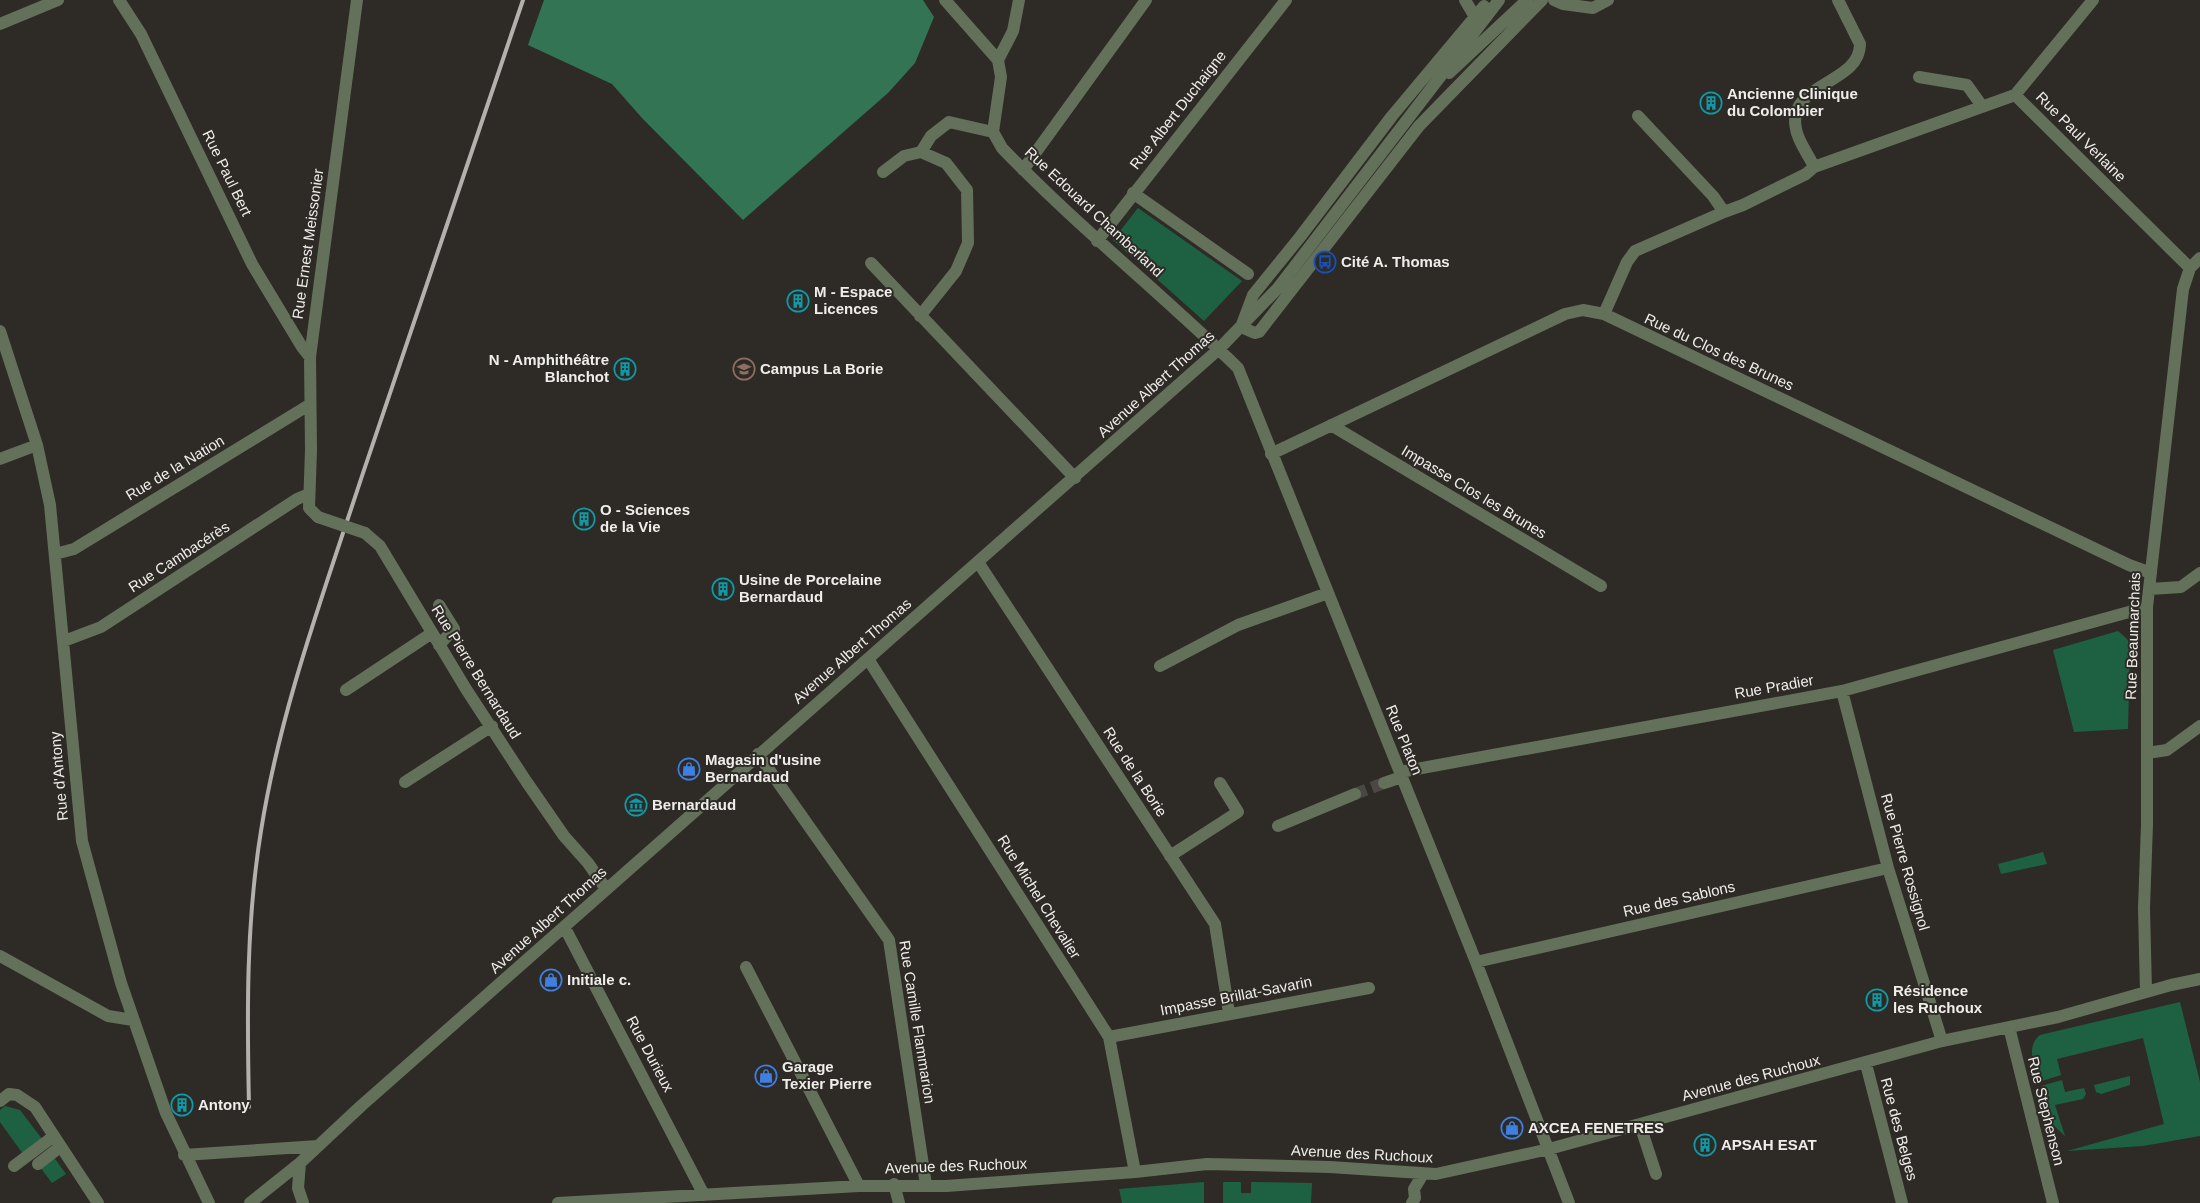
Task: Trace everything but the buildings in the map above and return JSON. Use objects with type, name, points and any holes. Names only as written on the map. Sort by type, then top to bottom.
[{"type":"street","points":[[0,24],[58,0]]},
{"type":"street","name":"Rue Paul Bert","points":[[119,0],[141,34],[252,264],[310,357]]},
{"type":"street","name":"Rue Ernest Meissonier","points":[[309,494],[311,450],[309,405],[310,357],[357,0]]},
{"type":"street","points":[[921,152],[930,136],[949,122],[992,132],[1001,77],[998,60],[945,0]]},
{"type":"street","points":[[998,60],[1013,31],[1018,0]]},
{"type":"street","points":[[1023,170],[1146,0]]},
{"type":"street","name":"Rue Albert Duchaigne","points":[[1097,240],[1286,0]]},
{"type":"street","points":[[1465,0],[1477,21]]},
{"type":"street","points":[[1489,0],[1477,21],[1392,116],[1300,237],[1253,295],[1241,327],[1254,333],[1259,332],[1419,126],[1542,0]]},
{"type":"street","name":"Avenue Albert Thomas","points":[[250,1203],[300,1163],[758,754],[1075,478],[1219,349],[1278,288],[1433,84],[1477,21],[1499,0]]},
{"type":"street","name":"Avenue Albert Thomas","points":[[1433,84],[1456,68],[1526,0]]},
{"type":"street","points":[[1554,0],[1563,4],[1593,8],[1608,0]]},
{"type":"street","points":[[1814,167],[1796,131],[1794,120],[1797,108],[1814,90],[1851,67],[1857,60],[1860,51],[1860,44],[1838,0]]},
{"type":"street","name":"Rue Paul Verlaine","points":[[2094,0],[2015,95],[2190,268]]},
{"type":"street","points":[[1919,77],[1967,84],[1982,106]]},
{"type":"street","points":[[1604,314],[1627,262],[1635,251],[1743,205],[1806,174],[1814,167],[2015,95]]},
{"type":"street","points":[[1638,116],[1713,196],[1724,212]]},
{"type":"street","name":"Rue Edouard Chamberland","points":[[992,132],[1002,148],[1023,170],[1097,240],[1219,349]]},
{"type":"street","points":[[883,172],[904,156],[921,152],[946,163],[966,190],[969,220],[968,243],[956,270],[920,316]]},
{"type":"street","points":[[1133,193],[1248,274]]},
{"type":"street","name":"Rue Beaumarchais","points":[[2146,992],[2144,908],[2147,607],[2183,289],[2190,268],[2200,258]]},
{"type":"street","points":[[871,263],[1075,478]]},
{"type":"street","name":"Rue du Clos des Brunes","points":[[1271,454],[1565,314],[1583,310],[1604,314],[2151,573]]},
{"type":"street","name":"Rue d'Antony","points":[[0,331],[37,445],[50,505],[82,841],[134,1020],[166,1113],[184,1155],[209,1203]]},
{"type":"street","name":"Rue Platon","points":[[1219,349],[1238,368],[1476,962],[1569,1203]]},
{"type":"street","name":"Rue de la Nation","points":[[55,554],[74,549],[309,405]]},
{"type":"street","name":"Impasse Clos les Brunes","points":[[1331,425],[1601,586]]},
{"type":"street","points":[[0,459],[37,445]]},
{"type":"street","name":"Rue Pierre Bernardaud","points":[[309,494],[309,508],[318,517],[364,533],[380,546],[439,645],[564,836],[588,863],[606,889]]},
{"type":"street","name":"Rue Cambacérès","points":[[64,641],[101,627],[297,499],[309,494]]},
{"type":"street","name":"Rue de la Borie","points":[[978,562],[1215,924],[1229,1013]]},
{"type":"street","points":[[2150,588],[2181,587],[2200,573]]},
{"type":"street","points":[[1160,666],[1238,625],[1328,593]]},
{"type":"street","points":[[439,645],[454,630],[440,605]]},
{"type":"street","name":"Rue Pradier","points":[[1384,783],[1401,774],[1842,691],[2147,607]]},
{"type":"street","points":[[346,690],[432,633]]},
{"type":"street","name":"Rue Michel Chevalier","points":[[868,659],[1109,1037],[1135,1172]]},
{"type":"street","name":"Rue Pierre Rossignol","points":[[1842,691],[1888,868],[1942,1041]]},
{"type":"street","points":[[405,782],[492,726]]},
{"type":"street","points":[[2147,753],[2167,750],[2200,726]]},
{"type":"street","name":"Rue Camille Flammarion","points":[[758,754],[889,940],[926,1185]]},
{"type":"street","points":[[1170,856],[1238,812],[1220,783]]},
{"type":"street","points":[[1278,826],[1355,794]]},
{"type":"street","name":"Rue des Sablons","points":[[1476,962],[1888,868]]},
{"type":"street","name":"Rue Durieux","points":[[565,928],[704,1195]]},
{"type":"street","points":[[0,956],[108,1016],[134,1020]]},
{"type":"street","points":[[746,967],[859,1186]]},
{"type":"street","name":"Avenue des Ruchoux","points":[[558,1203],[704,1195],[740,1198],[859,1186],[926,1185],[1135,1172],[1207,1164],[1330,1167],[1436,1174],[1549,1149],[1866,1064],[1942,1041],[2058,1017],[2200,979]]},
{"type":"street","name":"Impasse Brillat-Savarin","points":[[1109,1037],[1369,988]]},
{"type":"street","name":"Rue Stephenson","points":[[2009,1027],[2053,1203]]},
{"type":"street","name":"Rue des Belges","points":[[1866,1064],[1902,1203]]},
{"type":"street","points":[[0,1101],[9,1094],[24,1098],[34,1107],[98,1203]]},
{"type":"street","points":[[1640,1124],[1656,1174]]},
{"type":"street","points":[[38,1164],[57,1142]]},
{"type":"street","points":[[14,1166],[57,1142]]},
{"type":"street","points":[[184,1155],[318,1146]]},
{"type":"street","points":[[300,1163],[298,1188],[303,1203]]},
{"type":"street","points":[[1415,1201],[1414,1189],[1422,1174]]},
{"type":"street","points":[[894,1184],[900,1203]]},
{"type":"green space","points":[[544,0],[923,0],[934,17],[915,63],[888,93],[743,220],[642,118],[612,84],[528,45]]},
{"type":"green space","points":[[1138,208],[1242,281],[1204,321],[1113,240]]},
{"type":"green space","points":[[2118,631],[2130,644],[2128,729],[2074,732],[2053,650]]},
{"type":"green space","points":[[2043,852],[2047,864],[2001,874],[1998,864]]},
{"type":"green space","points":[[2180,1002],[2200,1082],[2200,1136],[2143,1146],[2067,1151],[2164,1124],[2143,1038],[2057,1059],[2061,1075],[2039,1082],[2032,1057],[2035,1040],[2040,1035]]},
{"type":"green space","points":[[2130,1076],[2130,1085],[2101,1094],[2096,1092],[2094,1085]]},
{"type":"green space","points":[[2062,1080],[2065,1092],[2084,1088],[2086,1094],[2083,1099],[2055,1105],[2065,1136],[2050,1122],[2041,1086]]},
{"type":"green space","points":[[5,1106],[20,1110],[42,1139],[23,1154],[0,1122],[0,1110]]},
{"type":"green space","points":[[53,1156],[66,1174],[52,1183],[40,1167]]},
{"type":"green space","points":[[1204,1182],[1204,1203],[1122,1203],[1119,1189]]},
{"type":"green space","points":[[1223,1182],[1241,1182],[1241,1193],[1251,1193],[1251,1182],[1312,1183],[1311,1203],[1223,1203]]},
{"type":"tunnel","points":[[1355,794],[1384,783]]},
{"type":"railway","points":[[249,1107],[248,1003],[250,934],[261,831],[279,741],[318,607],[523,0]]},
{"type":"place","name":"Ancienne Clinique du Colombier","points":[[1711,103]]},
{"type":"place","name":"Cité A. Thomas","points":[[1325,262]]},
{"type":"place","name":"M - Espace Licences","points":[[798,301]]},
{"type":"place","name":"N - Amphithéâtre Blanchot","points":[[625,369]]},
{"type":"place","name":"Campus La Borie","points":[[744,369]]},
{"type":"place","name":"O - Sciences de la Vie","points":[[584,519]]},
{"type":"place","name":"Usine de Porcelaine Bernardaud","points":[[723,589]]},
{"type":"place","name":"Magasin d'usine Bernardaud","points":[[689,769]]},
{"type":"place","name":"Bernardaud","points":[[636,805]]},
{"type":"place","name":"Initiale c.","points":[[551,980]]},
{"type":"place","name":"Résidence les Ruchoux","points":[[1877,1000]]},
{"type":"place","name":"Garage Texier Pierre","points":[[766,1076]]},
{"type":"place","name":"Antony","points":[[182,1105]]},
{"type":"place","name":"AXCEA FENETRES","points":[[1512,1128]]},
{"type":"place","name":"APSAH ESAT","points":[[1705,1145]]}]
